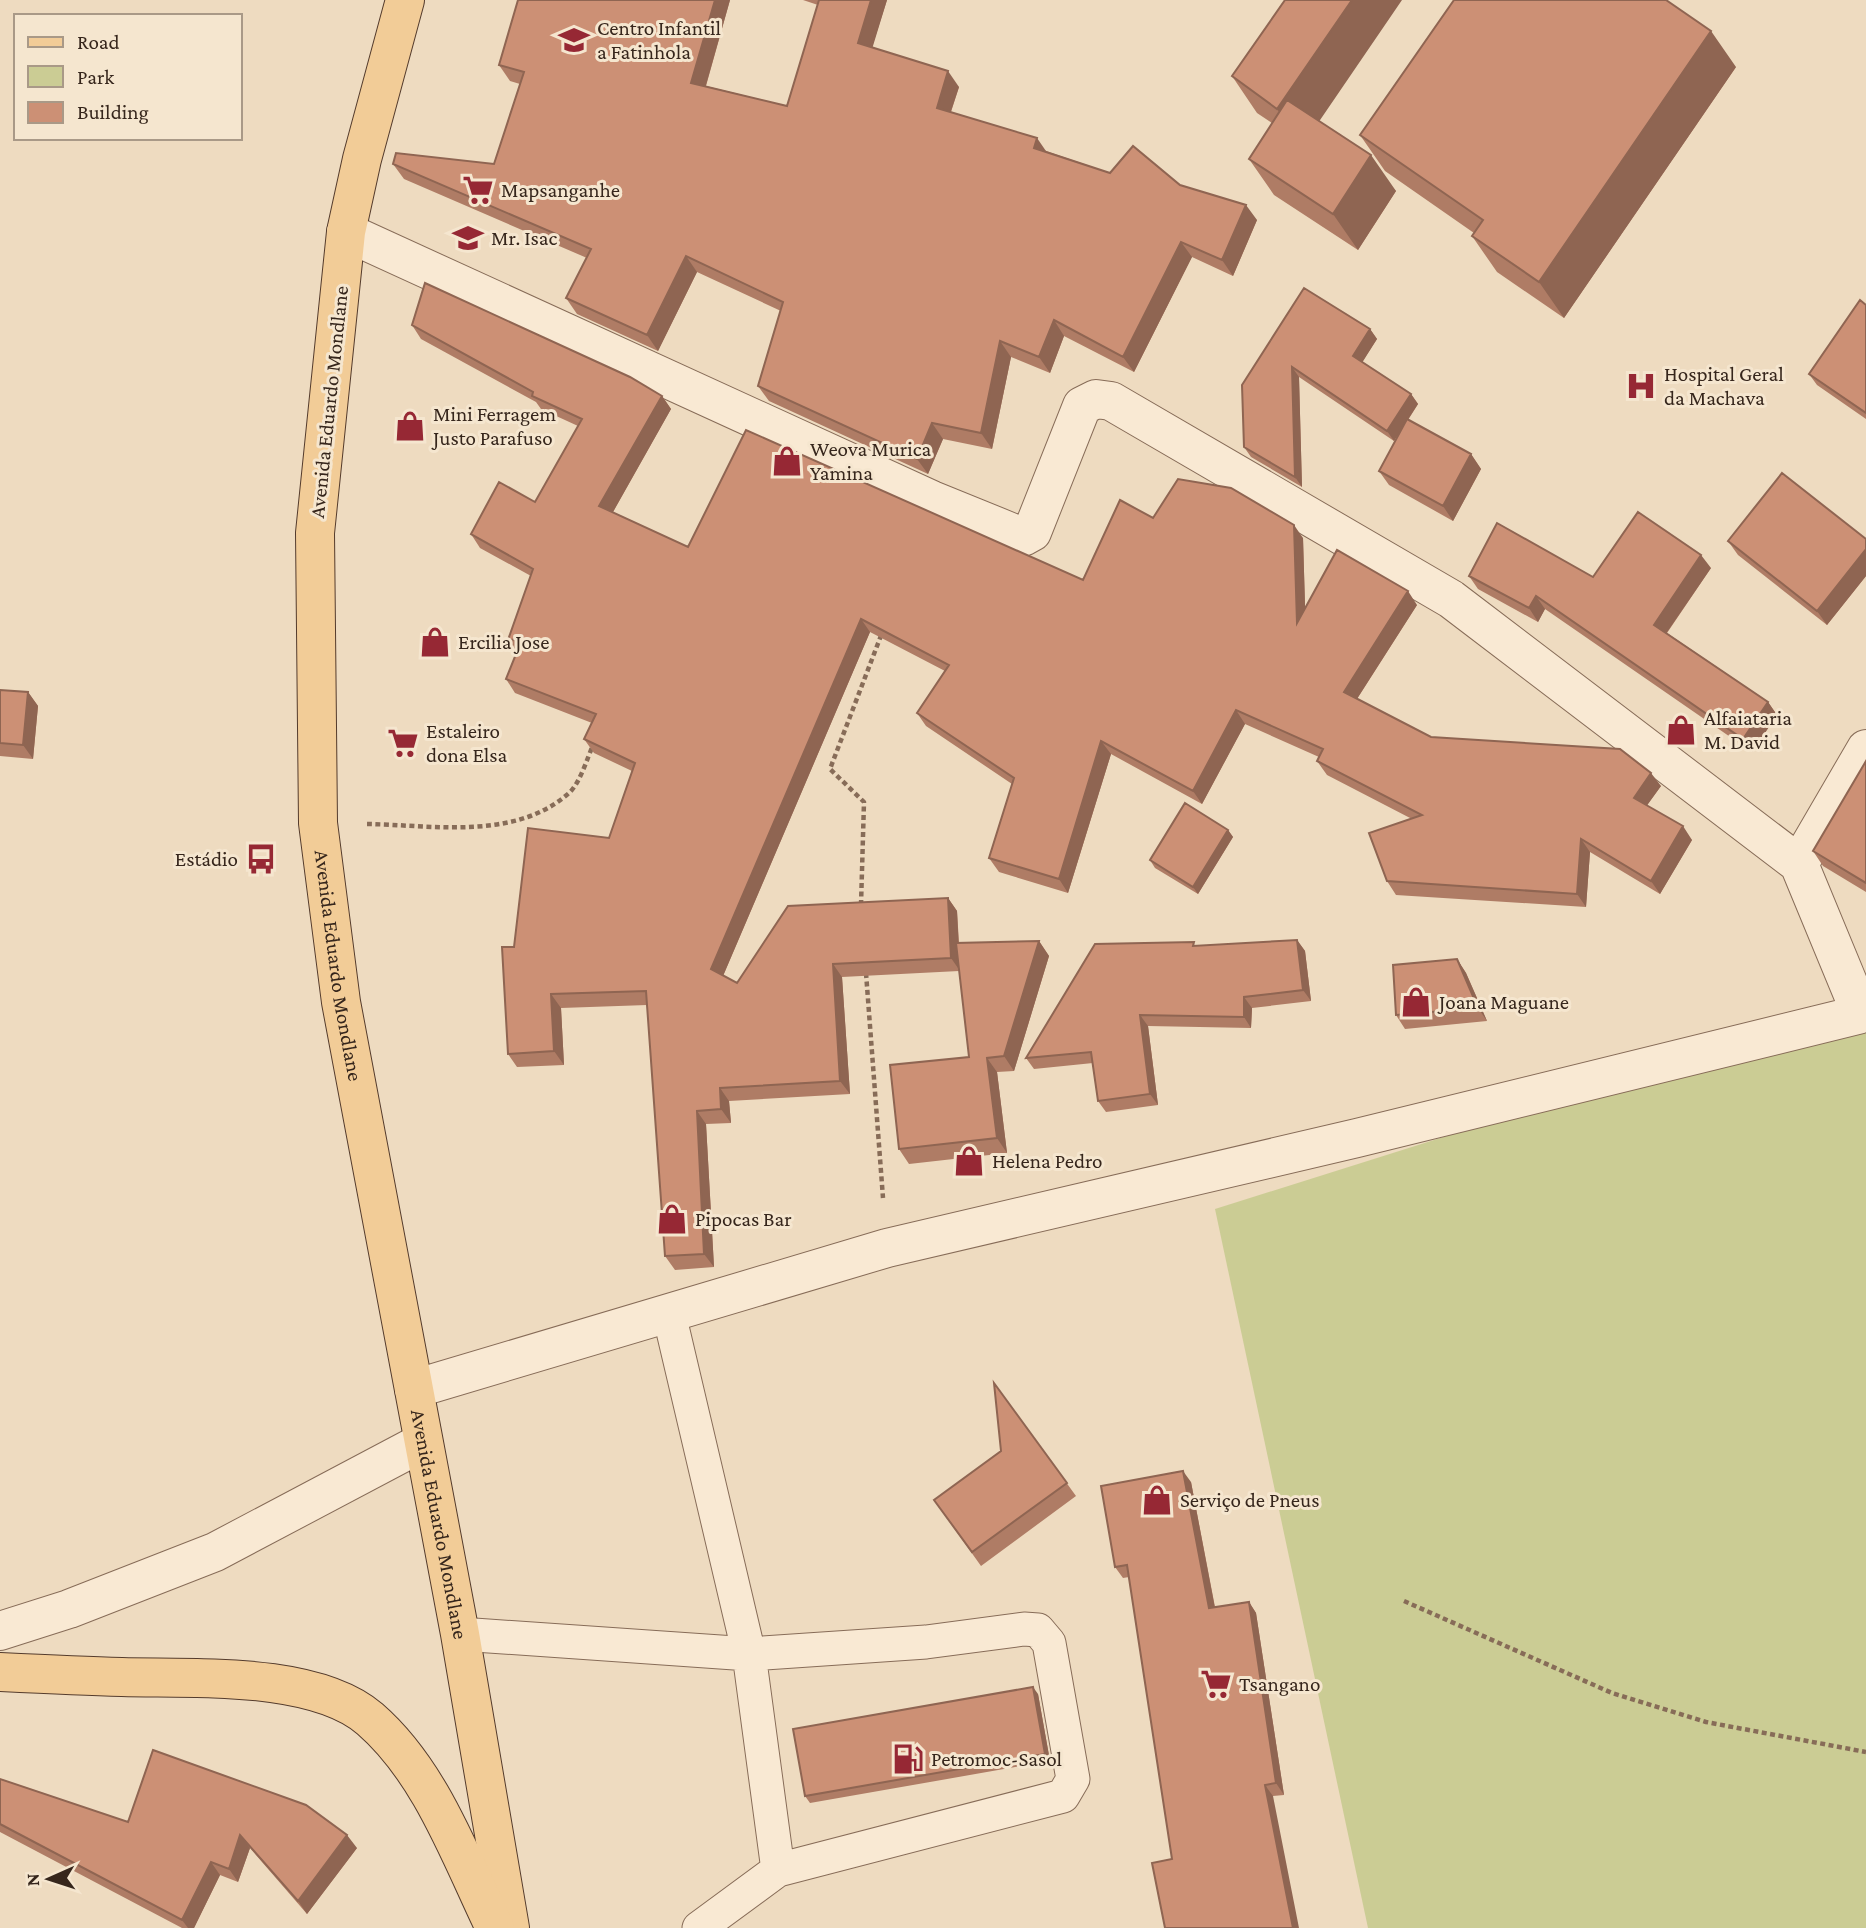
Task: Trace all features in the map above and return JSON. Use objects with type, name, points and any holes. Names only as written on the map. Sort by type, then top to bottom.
[{"type":"main road","name":"Avenida Eduardo Mondlane","points":[[405,0],[346,232],[315,533],[318,823],[341,1002],[460,1634],[510,1928]]},
{"type":"main road","points":[[0,1672],[125,1677],[203,1676],[269,1682],[331,1698],[368,1717],[394,1743],[433,1801],[495,1928]]},
{"type":"street","points":[[346,232],[932,500],[1023,537],[1032,532],[1082,405],[1096,399],[1111,401],[1451,599],[1799,864],[1863,1014],[1357,1138],[887,1248],[414,1389]]},
{"type":"street","points":[[1799,864],[1866,749]]},
{"type":"street","points":[[0,1631],[215,1552],[423,1442]]},
{"type":"lane","points":[[669,1314],[749,1654],[778,1870]]},
{"type":"lane","points":[[460,1634],[749,1654],[1038,1630],[1049,1643],[1073,1779],[1063,1796],[778,1870],[699,1928]]},
{"type":"path","points":[[861,909],[864,802],[830,769],[883,628]]},
{"type":"path","points":[[318,823],[487,826],[522,822],[570,792],[595,742]]},
{"type":"path","points":[[866,963],[887,1248]]},
{"type":"path","points":[[1405,1601],[1612,1693],[1706,1722],[1866,1752]]},
{"type":"green space","points":[[1866,1004],[1866,1928],[1368,1928],[1215,1209]]},
{"type":"building","points":[[518,0],[715,0],[691,83],[787,106],[819,0],[871,0],[858,43],[948,71],[937,108],[1037,138],[1034,148],[1110,173],[1133,146],[1180,185],[1246,205],[1222,260],[1181,242],[1123,357],[1054,320],[1039,357],[1000,341],[981,433],[932,423],[917,459],[758,386],[783,302],[686,256],[647,335],[566,298],[591,249],[393,164],[396,153],[494,164],[524,72],[499,65]]},
{"type":"building","points":[[1285,0],[1352,0],[1277,109],[1232,76]]},
{"type":"building","points":[[1454,0],[1666,0],[1711,31],[1539,282],[1472,236],[1483,220],[1360,135]]},
{"type":"building","points":[[1287,100],[1371,155],[1333,214],[1249,159]]},
{"type":"building","points":[[425,283],[630,377],[662,396],[599,506],[688,547],[746,430],[1083,580],[1120,500],[1153,518],[1178,479],[1231,488],[1294,525],[1297,623],[1337,550],[1408,591],[1344,692],[1431,737],[1620,749],[1651,773],[1634,798],[1683,826],[1651,881],[1581,839],[1577,894],[1387,881],[1369,833],[1422,815],[1317,761],[1323,749],[1236,710],[1193,791],[1101,741],[1059,879],[989,858],[1014,778],[917,713],[949,665],[861,619],[711,969],[737,983],[788,906],[948,898],[951,958],[833,964],[840,1081],[720,1088],[721,1109],[697,1111],[704,1254],[665,1256],[646,991],[551,994],[554,1051],[508,1054],[502,947],[514,947],[528,828],[609,838],[635,763],[584,739],[596,714],[506,679],[522,639],[508,640],[533,569],[471,534],[499,482],[535,502],[582,419],[532,396],[533,392],[412,325]]},
{"type":"building","points":[[1304,288],[1370,329],[1353,356],[1411,394],[1387,431],[1292,367],[1295,477],[1244,447],[1242,385]]},
{"type":"building","points":[[1860,300],[1866,305],[1866,413],[1809,374]]},
{"type":"building","points":[[1407,419],[1471,454],[1443,506],[1379,471]]},
{"type":"building","points":[[1782,473],[1866,539],[1866,549],[1817,611],[1728,541]]},
{"type":"building","points":[[1638,512],[1701,555],[1654,625],[1768,702],[1743,739],[1536,596],[1529,608],[1469,576],[1497,523],[1593,577]]},
{"type":"building","points":[[0,690],[28,692],[23,745],[0,743]]},
{"type":"building","points":[[1866,761],[1866,883],[1813,851]]},
{"type":"building","points":[[1185,803],[1228,830],[1193,887],[1150,860]]},
{"type":"building","points":[[1297,940],[1303,990],[1244,997],[1244,1017],[1140,1015],[1150,1094],[1098,1101],[1091,1052],[1026,1058],[1095,944],[1194,942],[1193,946]]},
{"type":"building","points":[[1039,941],[1004,1056],[987,1058],[997,1138],[899,1149],[890,1065],[969,1057],[956,943]]},
{"type":"building","points":[[1457,959],[1478,1008],[1396,1015],[1393,965]]},
{"type":"building","points":[[994,1383],[1067,1483],[972,1552],[934,1500],[1001,1451]]},
{"type":"building","points":[[1183,1471],[1209,1608],[1249,1602],[1276,1783],[1265,1785],[1293,1928],[1165,1928],[1152,1863],[1172,1859],[1127,1565],[1115,1567],[1101,1486]]},
{"type":"building","points":[[1033,1687],[1045,1754],[805,1796],[793,1729]]},
{"type":"building","points":[[153,1750],[306,1805],[347,1835],[298,1901],[240,1835],[229,1869],[211,1862],[182,1920],[0,1824],[0,1779],[128,1822]]},
{"type":"place","name":"Centro Infantil a Fatinhola","points":[[574,40]]},
{"type":"place","name":"Mapsanganhe","points":[[478,190]]},
{"type":"place","name":"Mr. Isac","points":[[468,238]]},
{"type":"place","name":"Hospital Geral da Machava","points":[[1641,386]]},
{"type":"place","name":"Mini Ferragem Justo Parafuso","points":[[410,426]]},
{"type":"place","name":"Weova Murica Yamina","points":[[787,461]]},
{"type":"place","name":"Ercilia Jose","points":[[435,642]]},
{"type":"place","name":"Alfaiataria M. David","points":[[1681,730]]},
{"type":"place","name":"Estaleiro dona Elsa","points":[[403,743]]},
{"type":"place","name":"Estádio","points":[[261,859]]},
{"type":"place","name":"Joana Maguane","points":[[1416,1002]]},
{"type":"place","name":"Helena Pedro","points":[[969,1161]]},
{"type":"place","name":"Pipocas Bar","points":[[672,1219]]},
{"type":"place","name":"Serviço de Pneus","points":[[1157,1500]]},
{"type":"place","name":"Tsangano","points":[[1216,1684]]},
{"type":"place","name":"Petromoc-Sasol","points":[[908,1759]]}]
